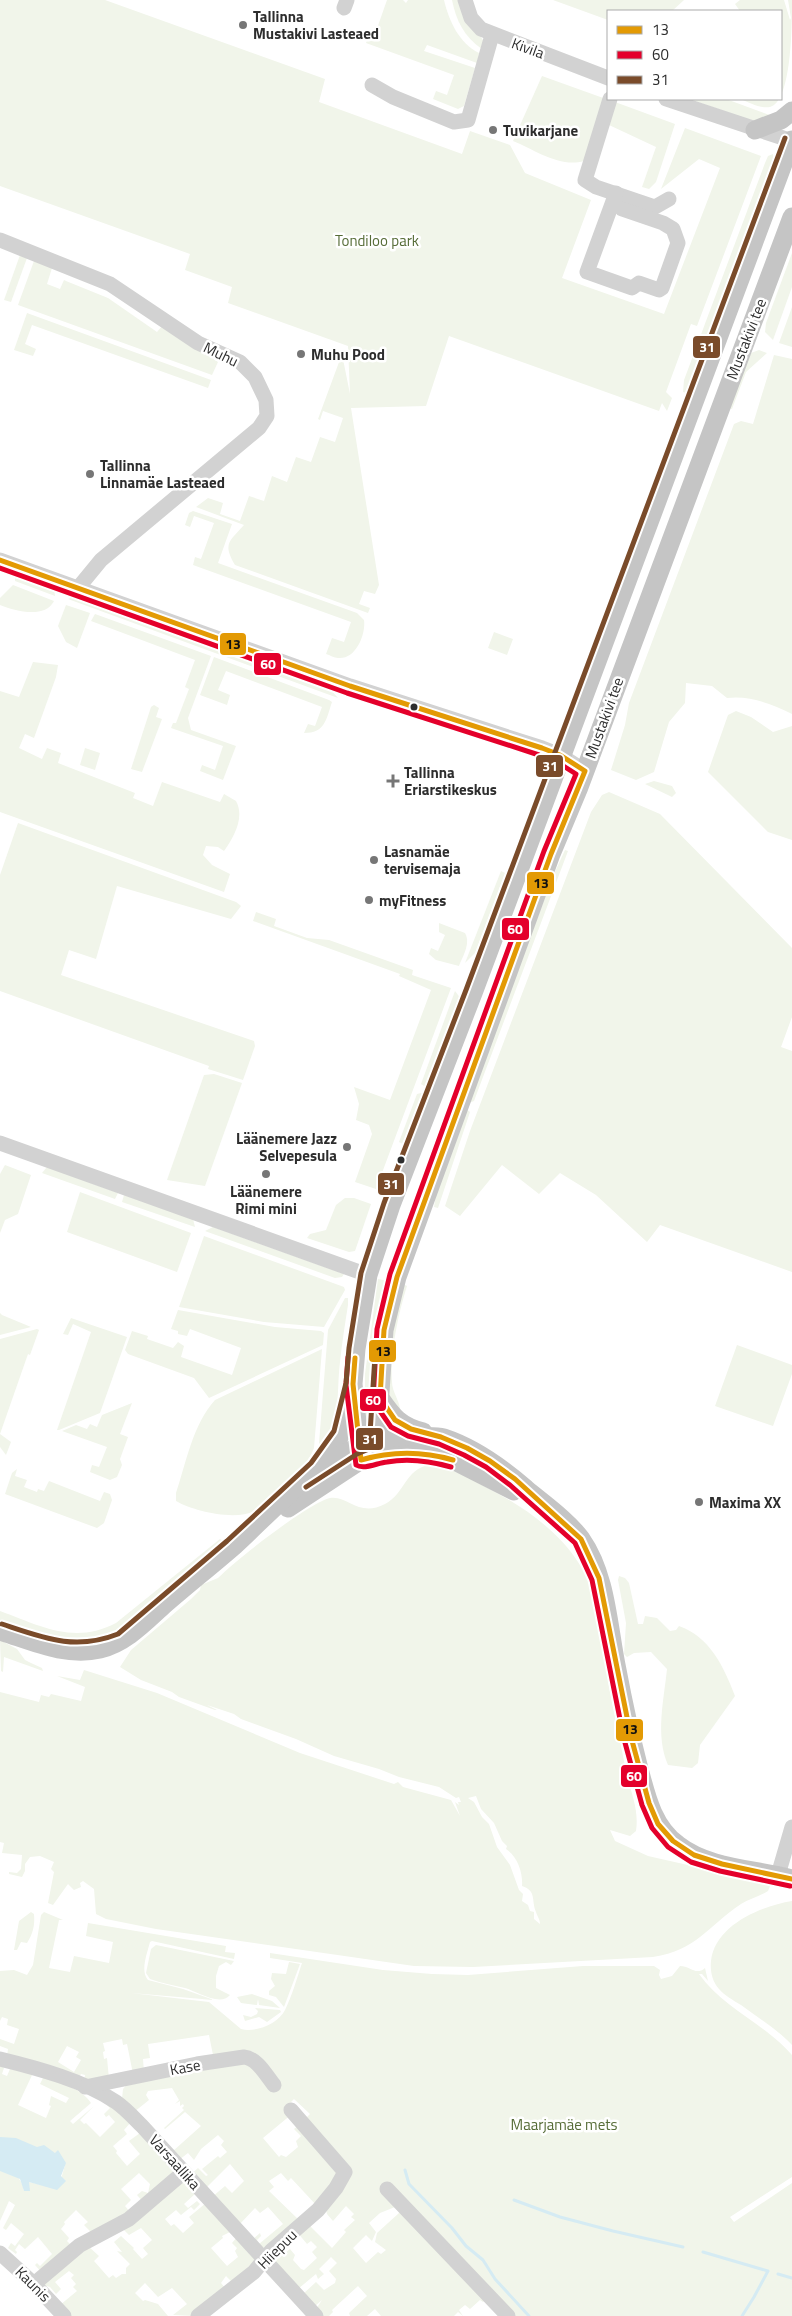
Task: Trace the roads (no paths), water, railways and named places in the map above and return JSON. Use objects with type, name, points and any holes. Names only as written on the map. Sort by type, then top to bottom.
[{"type":"main road","points":[[755,130],[781,120],[792,111]]},
{"type":"main road","name":"Mustakivi tee","points":[[369,1451],[353,1384],[356,1350],[368,1275],[391,1205],[473,993],[560,756],[792,140]]},
{"type":"main road","name":"Mustakivi tee","points":[[369,1451],[380,1398],[380,1367],[390,1299],[552,854],[792,217]]},
{"type":"main road","points":[[391,1205],[403,1214],[406,1220],[409,1244]]},
{"type":"main road","points":[[0,1631],[43,1645],[76,1652],[101,1649],[132,1632],[232,1548],[317,1468],[342,1434],[353,1384]]},
{"type":"main road","points":[[380,1398],[395,1420],[412,1429],[441,1437],[467,1448],[490,1461],[558,1516],[581,1539],[591,1557],[599,1578],[631,1737],[646,1794],[656,1820],[669,1838],[688,1852],[722,1864],[785,1877]]},
{"type":"main road","points":[[317,1468],[369,1451],[403,1436],[441,1437]]},
{"type":"main road","points":[[232,1548],[369,1451],[430,1454],[452,1459],[558,1516]]},
{"type":"street","name":"Kivila","points":[[466,0],[471,18],[481,30],[607,78]]},
{"type":"street","points":[[372,85],[454,122],[468,120],[492,35]]},
{"type":"street","points":[[610,100],[585,180],[655,207],[669,199]]},
{"type":"street","points":[[675,100],[755,130],[792,140]]},
{"type":"street","points":[[616,193],[587,272],[632,288],[639,283],[659,290],[662,288],[678,243],[673,229],[664,223],[622,209]]},
{"type":"street","name":"Muhu","points":[[0,240],[110,284],[198,342],[240,362],[255,377],[266,400],[267,416],[260,428],[101,560],[78,588]]},
{"type":"street","points":[[0,560],[350,686],[560,756],[585,770]]},
{"type":"street","points":[[0,1143],[368,1275]]},
{"type":"street","points":[[785,1877],[792,1827]]},
{"type":"street","name":"Kase","points":[[85,2087],[197,2064],[244,2057],[255,2062],[274,2085]]},
{"type":"street","name":"Varsaallika","points":[[0,2058],[40,2070],[85,2087],[118,2104],[142,2126],[316,2316]]},
{"type":"street","points":[[118,2104],[117,2092],[124,2080]]},
{"type":"street","name":"Hiiepuu","points":[[198,2316],[265,2261],[272,2251],[323,2204],[345,2172],[292,2110]]},
{"type":"street","points":[[34,2284],[80,2245],[128,2219],[184,2172]]},
{"type":"street","points":[[387,2189],[508,2316]]},
{"type":"street","name":"Kaunis","points":[[0,2253],[34,2284],[64,2316]]},
{"type":"water","points":[[0,2137],[16,2138],[37,2147],[44,2145],[55,2153],[58,2150],[66,2163],[61,2176],[66,2181],[57,2190],[29,2182],[30,2191],[24,2191],[20,2179],[0,2171]]},
{"type":"waterway","points":[[405,2170],[409,2184],[452,2228],[466,2246],[483,2260],[495,2279],[529,2316]]},
{"type":"waterway","points":[[514,2200],[560,2217],[683,2247]]},
{"type":"waterway","points":[[703,2252],[768,2271],[742,2316]]},
{"type":"waterway","points":[[778,2274],[792,2278]]},
{"type":"place","name":"Tallinna Mustakivi Lasteaed","points":[[243,25]]},
{"type":"place","name":"Tuvikarjane","points":[[493,130]]},
{"type":"place","name":"Muhu Pood","points":[[301,354]]},
{"type":"place","name":"Tallinna Linnamäe Lasteaed","points":[[90,474]]},
{"type":"place","name":"Tallinna Eriarstikeskus","points":[[393,781]]},
{"type":"place","name":"Lasnamäe tervisemaja","points":[[374,860]]},
{"type":"place","name":"myFitness","points":[[369,900]]},
{"type":"place","name":"Läänemere Jazz Selvepesula","points":[[347,1147]]},
{"type":"place","name":"Läänemere Rimi mini","points":[[266,1174]]},
{"type":"place","name":"Maxima XX","points":[[699,1502]]},
{"type":"park label","name":"Tondiloo park","points":[[377,240]]},
{"type":"park label","name":"Maarjamäe mets","points":[[564,2124]]}]
